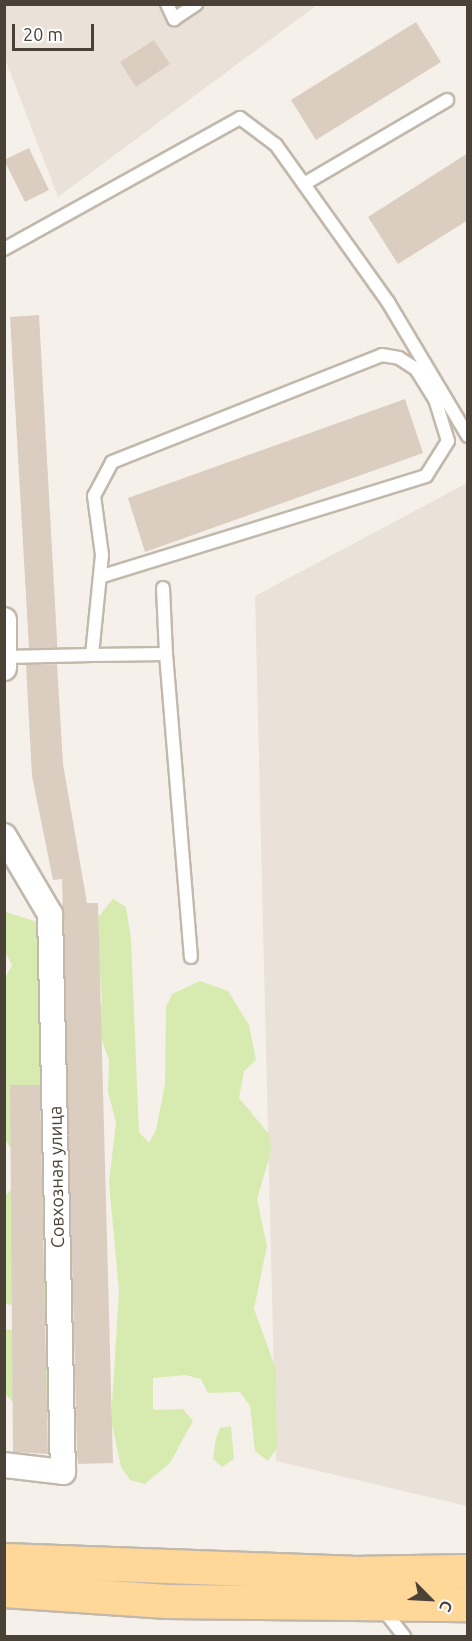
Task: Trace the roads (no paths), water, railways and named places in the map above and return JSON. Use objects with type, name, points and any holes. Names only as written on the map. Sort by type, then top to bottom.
[{"type":"main road","points":[[4,1560],[329,1573],[468,1570]]},
{"type":"main road","points":[[4,1590],[380,1605],[468,1604]]},
{"type":"street","points":[[4,620],[5,663]]},
{"type":"street","name":"Совхозная улица","points":[[4,836],[50,914],[63,1472],[4,1465]]},
{"type":"lane","points":[[167,4],[174,19],[196,4]]},
{"type":"lane","points":[[304,184],[447,100]]},
{"type":"lane","points":[[4,249],[240,118],[276,145],[304,184],[388,302],[468,436]]},
{"type":"lane","points":[[92,655],[100,577],[94,496],[112,462],[382,355],[399,358],[416,369],[435,399],[448,441],[426,476],[100,577]]},
{"type":"lane","points":[[163,588],[165,654],[191,957]]},
{"type":"lane","points":[[5,663],[92,655],[165,654]]},
{"type":"lane","points":[[380,1605],[404,1636]]}]
